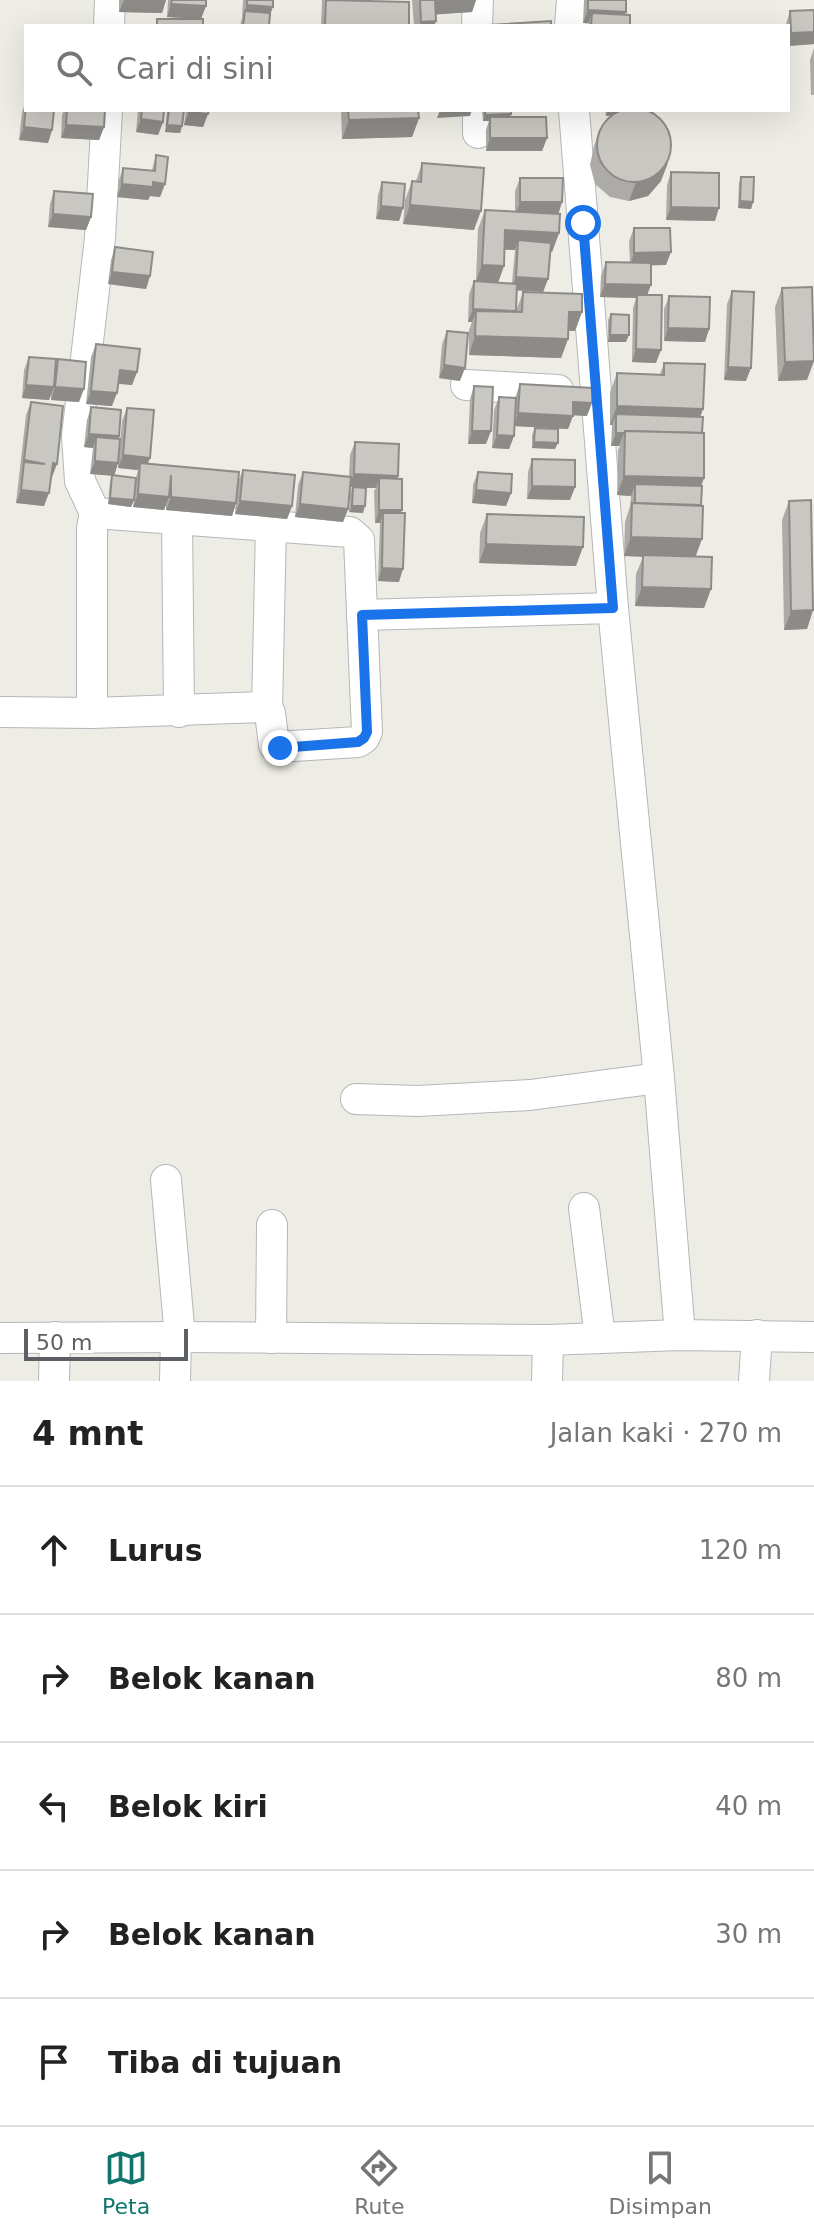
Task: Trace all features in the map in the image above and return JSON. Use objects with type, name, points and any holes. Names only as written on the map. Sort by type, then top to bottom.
[{"type":"street","points":[[109,24],[110,0]]},
{"type":"street","points":[[477,24],[478,0]]},
{"type":"street","points":[[570,24],[572,0]]},
{"type":"street","points":[[92,713],[92,537],[95,513],[80,481],[77,436],[100,238],[107,112]]},
{"type":"street","points":[[574,112],[613,608],[659,1078],[680,1335]]},
{"type":"street","points":[[466,385],[596,392]]},
{"type":"street","points":[[95,513],[271,525],[355,535],[359,540],[367,732],[358,742],[274,745],[267,709],[271,525]]},
{"type":"street","points":[[177,519],[179,712]]},
{"type":"street","points":[[362,615],[613,608]]},
{"type":"street","points":[[0,712],[267,709]]},
{"type":"street","points":[[356,1099],[418,1101],[530,1095],[659,1078]]},
{"type":"street","points":[[166,1180],[178,1337],[175,1381]]},
{"type":"street","points":[[584,1208],[600,1338]]},
{"type":"street","points":[[271,1338],[272,1225]]},
{"type":"street","points":[[0,1338],[548,1340],[680,1335],[814,1337]]},
{"type":"street","points":[[754,1381],[757,1335]]},
{"type":"street","points":[[54,1381],[55,1337]]},
{"type":"street","points":[[547,1381],[548,1340]]},
{"type":"building","points":[[172,0],[206,0],[206,6],[171,4]]},
{"type":"building","points":[[247,0],[273,0],[273,7],[247,5]]},
{"type":"building","points":[[326,0],[409,2],[409,24],[325,24]]},
{"type":"building","points":[[420,0],[435,0],[436,21],[421,22]]},
{"type":"building","points":[[588,0],[626,0],[626,12],[588,10]]},
{"type":"building","points":[[814,10],[814,32],[791,33],[790,11]]},
{"type":"building","points":[[245,11],[270,13],[269,24],[243,24]]},
{"type":"building","points":[[592,13],[630,15],[630,24],[591,24]]},
{"type":"building","points":[[157,19],[203,19],[203,24],[157,24]]},
{"type":"building","points":[[551,21],[551,24],[504,24]]},
{"type":"building","points":[[25,112],[54,112],[52,130],[24,127]]},
{"type":"building","points":[[67,112],[105,112],[104,127],[66,125]]},
{"type":"building","points":[[142,112],[164,112],[163,122],[141,119]]},
{"type":"building","points":[[169,112],[184,112],[182,126],[167,125]]},
{"type":"building","points":[[348,112],[418,112],[419,118],[349,120]]},
{"type":"building","points":[[485,112],[511,112],[511,114],[485,115]]},
{"type":"building","points":[[618,112],[650,112],[660,119],[670,138],[668,159],[660,171],[641,181],[620,179],[608,171],[598,152],[600,131],[608,119]]},
{"type":"building","points":[[490,117],[546,117],[547,138],[490,138]]},
{"type":"building","points":[[156,155],[168,157],[165,184],[153,182],[153,187],[122,184],[123,168],[155,171]]},
{"type":"building","points":[[422,163],[484,168],[481,211],[410,205],[412,181],[421,182]]},
{"type":"building","points":[[671,172],[719,173],[719,208],[671,207]]},
{"type":"building","points":[[741,177],[754,177],[753,202],[740,201]]},
{"type":"building","points":[[520,178],[563,178],[562,202],[520,202]]},
{"type":"building","points":[[382,182],[405,184],[403,208],[381,206]]},
{"type":"building","points":[[54,191],[93,194],[91,217],[53,214]]},
{"type":"building","points":[[485,210],[560,214],[559,233],[505,230],[504,266],[482,265]]},
{"type":"building","points":[[634,228],[670,228],[671,252],[634,253]]},
{"type":"building","points":[[518,240],[551,243],[548,279],[516,277]]},
{"type":"building","points":[[115,247],[153,252],[150,276],[112,272]]},
{"type":"building","points":[[606,262],[651,263],[651,285],[605,284]]},
{"type":"building","points":[[474,281],[517,284],[516,311],[473,309]]},
{"type":"building","points":[[812,287],[814,361],[785,362],[782,288]]},
{"type":"building","points":[[732,291],[754,292],[751,368],[728,367]]},
{"type":"building","points":[[523,292],[582,294],[582,312],[569,312],[568,339],[475,336],[476,311],[522,312]]},
{"type":"building","points":[[637,295],[662,295],[661,350],[636,349]]},
{"type":"building","points":[[669,296],[710,297],[709,329],[668,328]]},
{"type":"building","points":[[611,314],[629,315],[629,335],[610,335]]},
{"type":"building","points":[[447,331],[468,333],[465,368],[444,365]]},
{"type":"building","points":[[96,344],[140,349],[137,372],[120,370],[117,393],[91,391]]},
{"type":"building","points":[[29,357],[56,359],[54,387],[26,385]]},
{"type":"building","points":[[58,359],[86,362],[84,389],[55,387]]},
{"type":"building","points":[[664,363],[705,364],[703,409],[617,406],[617,373],[664,375]]},
{"type":"building","points":[[520,384],[593,388],[592,403],[573,402],[573,416],[518,413]]},
{"type":"building","points":[[474,386],[493,387],[491,431],[472,431]]},
{"type":"building","points":[[499,397],[516,398],[514,436],[497,435]]},
{"type":"building","points":[[31,402],[63,406],[57,464],[53,463],[49,493],[21,490],[24,462],[45,464],[24,460]]},
{"type":"building","points":[[91,407],[121,410],[119,436],[89,434]]},
{"type":"building","points":[[127,408],[154,410],[150,458],[123,455]]},
{"type":"building","points":[[616,414],[703,417],[702,433],[616,433]]},
{"type":"building","points":[[535,428],[558,429],[558,443],[534,442]]},
{"type":"building","points":[[625,431],[704,433],[704,478],[624,476]]},
{"type":"building","points":[[96,437],[120,439],[118,463],[95,461]]},
{"type":"building","points":[[355,442],[399,444],[398,476],[354,474]]},
{"type":"building","points":[[532,459],[575,460],[575,487],[532,486]]},
{"type":"building","points":[[140,463],[239,472],[236,503],[171,497],[171,475],[169,497],[138,494]]},
{"type":"building","points":[[243,470],[295,475],[292,506],[240,501]]},
{"type":"building","points":[[303,472],[351,477],[348,509],[300,504]]},
{"type":"building","points":[[478,472],[512,474],[511,493],[476,490]]},
{"type":"building","points":[[112,475],[136,478],[134,500],[110,498]]},
{"type":"building","points":[[379,478],[402,479],[402,510],[379,510]]},
{"type":"building","points":[[635,484],[702,486],[701,505],[635,503]]},
{"type":"building","points":[[353,487],[366,488],[365,506],[352,506]]},
{"type":"building","points":[[811,500],[813,610],[791,611],[789,501]]},
{"type":"building","points":[[632,503],[703,506],[702,539],[631,537]]},
{"type":"building","points":[[383,513],[405,513],[403,569],[382,568]]},
{"type":"building","points":[[487,514],[584,517],[583,547],[486,544]]},
{"type":"building","points":[[643,555],[712,557],[711,589],[642,587]]},
{"type":"route","points":[[280,748],[358,742],[364,738],[367,732],[362,615],[613,608],[583,223]]}]
